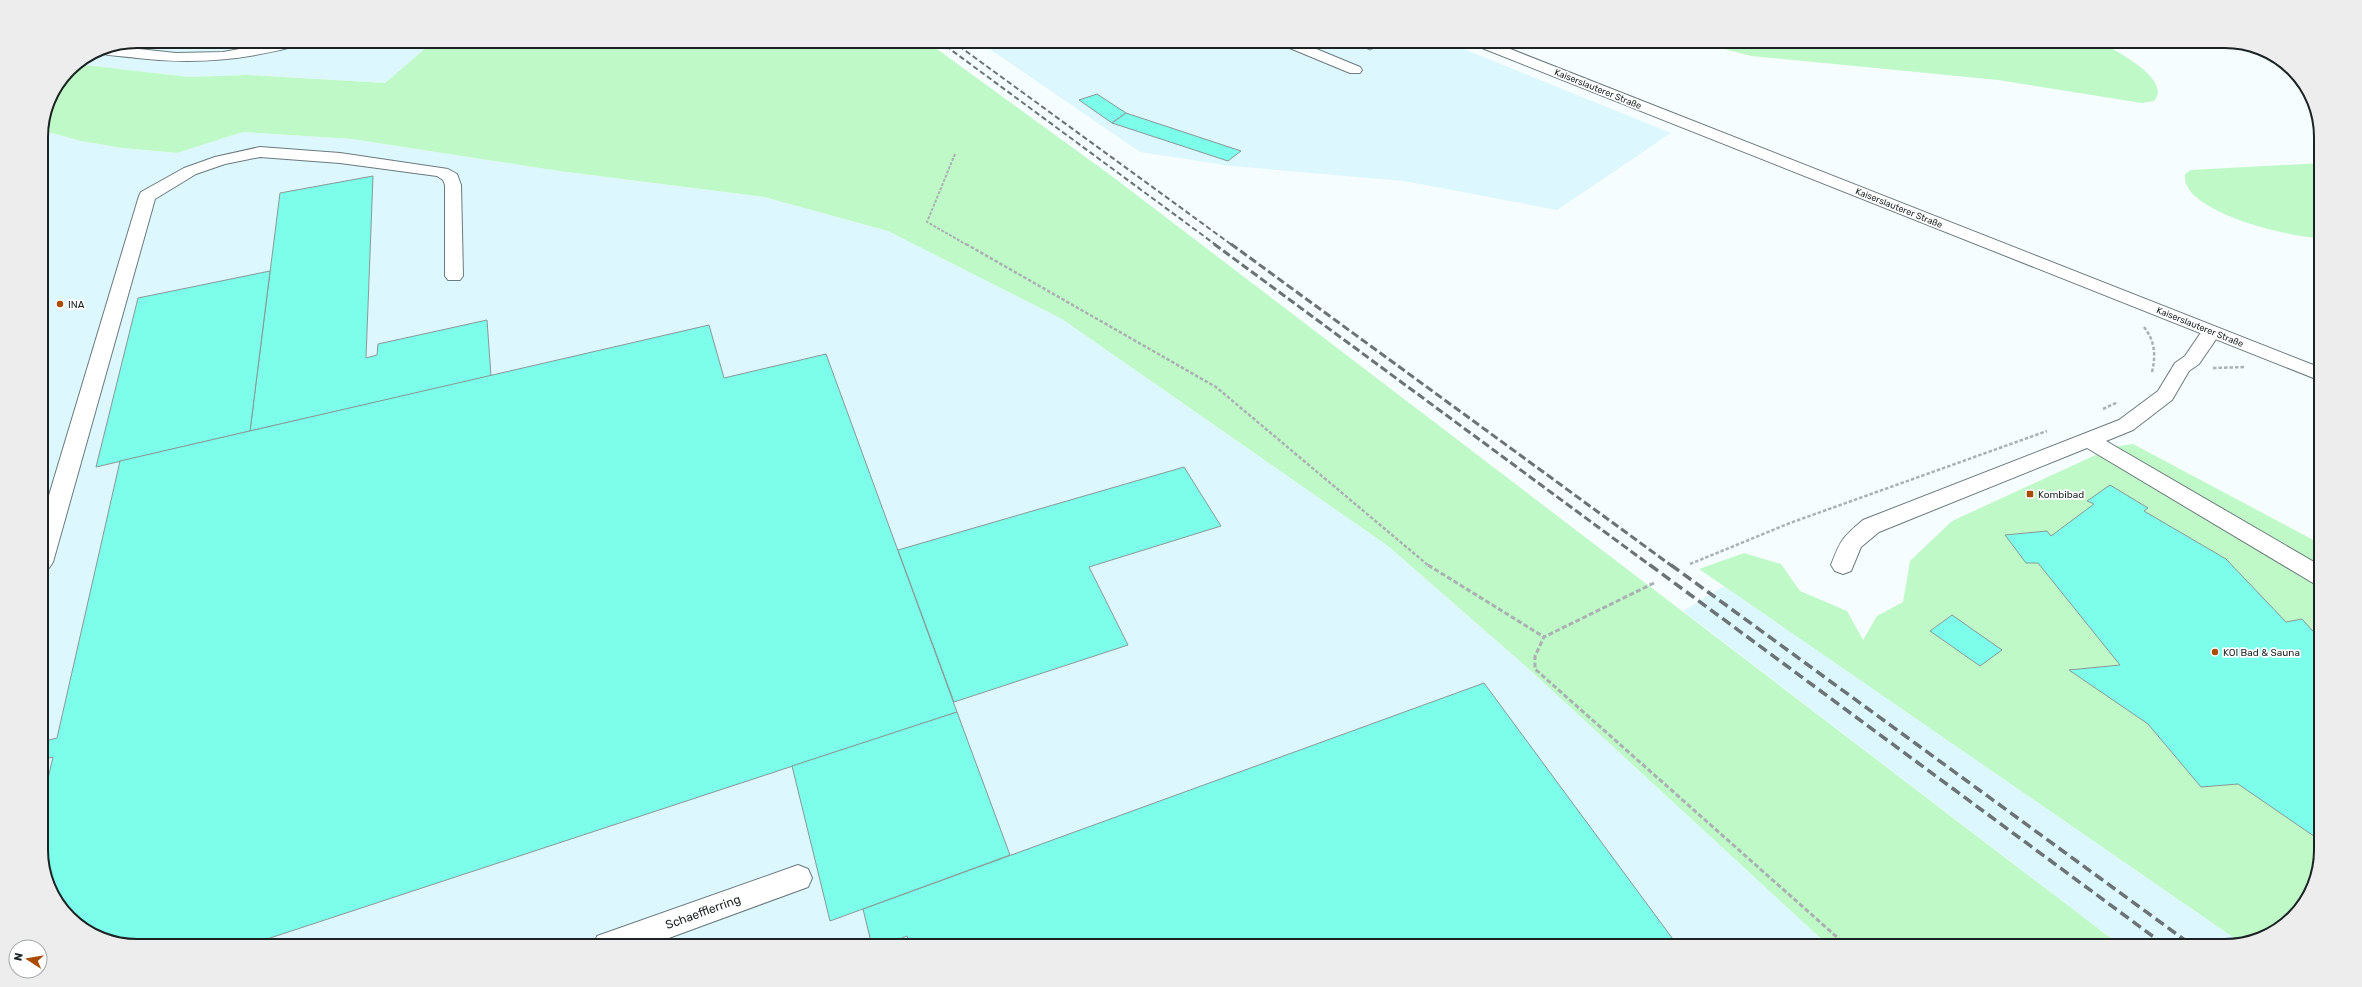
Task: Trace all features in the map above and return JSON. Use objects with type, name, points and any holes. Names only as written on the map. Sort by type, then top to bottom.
[{"type":"main road","points":[[114,51],[168,58],[216,58],[250,54],[272,48]]},
{"type":"main road","points":[[1302,48],[1354,70]]},
{"type":"main road","name":"Kaiserslauterer Straße","points":[[1495,48],[2314,372]]},
{"type":"main road","points":[[48,538],[147,196],[190,171],[221,160],[260,152],[340,158],[442,172],[451,178],[453,185],[454,276]]},
{"type":"main road","points":[[1843,565],[1852,543],[1871,526],[2126,425],[2150,409],[2165,396],[2182,367],[2192,360],[2211,332]]},
{"type":"main road","points":[[2089,440],[2314,573]]},
{"type":"main road","name":"Schaefflerring","points":[[628,939],[798,878]]},
{"type":"path","points":[[955,154],[927,222],[1216,387],[1430,567],[1544,637]]},
{"type":"path","points":[[2148,378],[2152,372],[2155,357]]},
{"type":"path","points":[[2182,367],[2202,374],[2212,368],[2226,366],[2249,367]]},
{"type":"path","points":[[2099,412],[2123,399]]},
{"type":"path","points":[[1690,564],[1790,522],[2049,431]]},
{"type":"path","points":[[1654,583],[1544,637],[1535,656],[1535,669],[1839,939]]},
{"type":"shaded area","points":[[137,48],[426,48],[385,83],[248,75],[189,77],[85,65],[98,57],[114,51]]},
{"type":"shaded area","points":[[988,48],[1461,48],[1671,133],[1557,210],[1404,181],[1231,166],[1140,152]]},
{"type":"shaded area","points":[[48,132],[81,141],[122,148],[177,153],[243,132],[352,139],[559,171],[764,197],[888,231],[1062,319],[1388,546],[1530,670],[1821,939],[137,939],[114,936],[83,921],[66,904],[53,879],[48,856]]},
{"type":"shaded area","points":[[1724,586],[2235,938],[2112,939],[1683,611]]},
{"type":"green space","points":[[426,48],[936,48],[1113,177],[2112,939],[1821,939],[1530,670],[1388,546],[1062,319],[888,231],[764,197],[559,171],[352,139],[243,132],[177,153],[122,148],[81,141],[48,132],[51,114],[57,98],[70,78],[85,65],[189,77],[248,75],[385,83]]},
{"type":"green space","points":[[1721,48],[2110,48],[2140,66],[2156,84],[2158,93],[2154,101],[2142,103],[1998,80],[1751,56]]},
{"type":"green space","points":[[2314,163],[2314,238],[2268,229],[2248,223],[2210,207],[2196,197],[2187,186],[2185,174],[2191,170]]},
{"type":"green space","points":[[2133,444],[2314,540],[2313,862],[2307,884],[2292,909],[2274,924],[2248,936],[2235,938],[1699,569],[1744,553],[1781,564],[1800,591],[1847,611],[1863,640],[1877,616],[1903,602],[1910,561],[1952,521],[2113,447]]},
{"type":"building","points":[[1097,94],[1126,113],[1112,123],[1079,100]]},
{"type":"building","points":[[1126,113],[1241,151],[1228,161],[1112,123]]},
{"type":"building","points":[[373,176],[366,358],[377,355],[378,344],[487,320],[491,376],[250,431],[280,193]]},
{"type":"building","points":[[270,271],[250,431],[96,467],[138,298]]},
{"type":"building","points":[[709,325],[724,378],[826,354],[957,712],[267,939],[137,939],[114,936],[93,927],[74,913],[66,904],[53,879],[48,856],[48,779],[53,757],[48,758],[48,740],[57,738],[120,461]]},
{"type":"building","points":[[1184,467],[1221,526],[1089,567],[1128,645],[954,702],[898,550]]},
{"type":"building","name":"KOI Bad & Sauna","points":[[2110,485],[2148,508],[2144,511],[2226,559],[2286,622],[2302,619],[2314,632],[2314,836],[2238,784],[2201,787],[2148,724],[2069,670],[2120,665],[2038,563],[2026,563],[2005,535],[2047,531],[2051,536],[2094,504],[2087,501]]},
{"type":"building","points":[[1952,615],[2002,650],[1980,666],[1930,631]]},
{"type":"building","points":[[1484,683],[1673,939],[908,939],[907,936],[899,939],[870,939],[863,909]]},
{"type":"building","points":[[957,712],[1010,855],[830,921],[792,766]]},
{"type":"railway","points":[[949,48],[1216,245]]},
{"type":"railway","points":[[962,48],[1232,245]]},
{"type":"railway","points":[[1214,244],[1651,566]]},
{"type":"railway","points":[[1231,244],[1672,566]]},
{"type":"railway","points":[[1650,565],[2157,939]]},
{"type":"railway","points":[[1671,565],[2183,939]]},
{"type":"place","name":"INA","points":[[60,304]]},
{"type":"place","name":"Kombibad","points":[[2030,494]]},
{"type":"place","name":"KOI Bad & Sauna","points":[[2215,652]]}]
